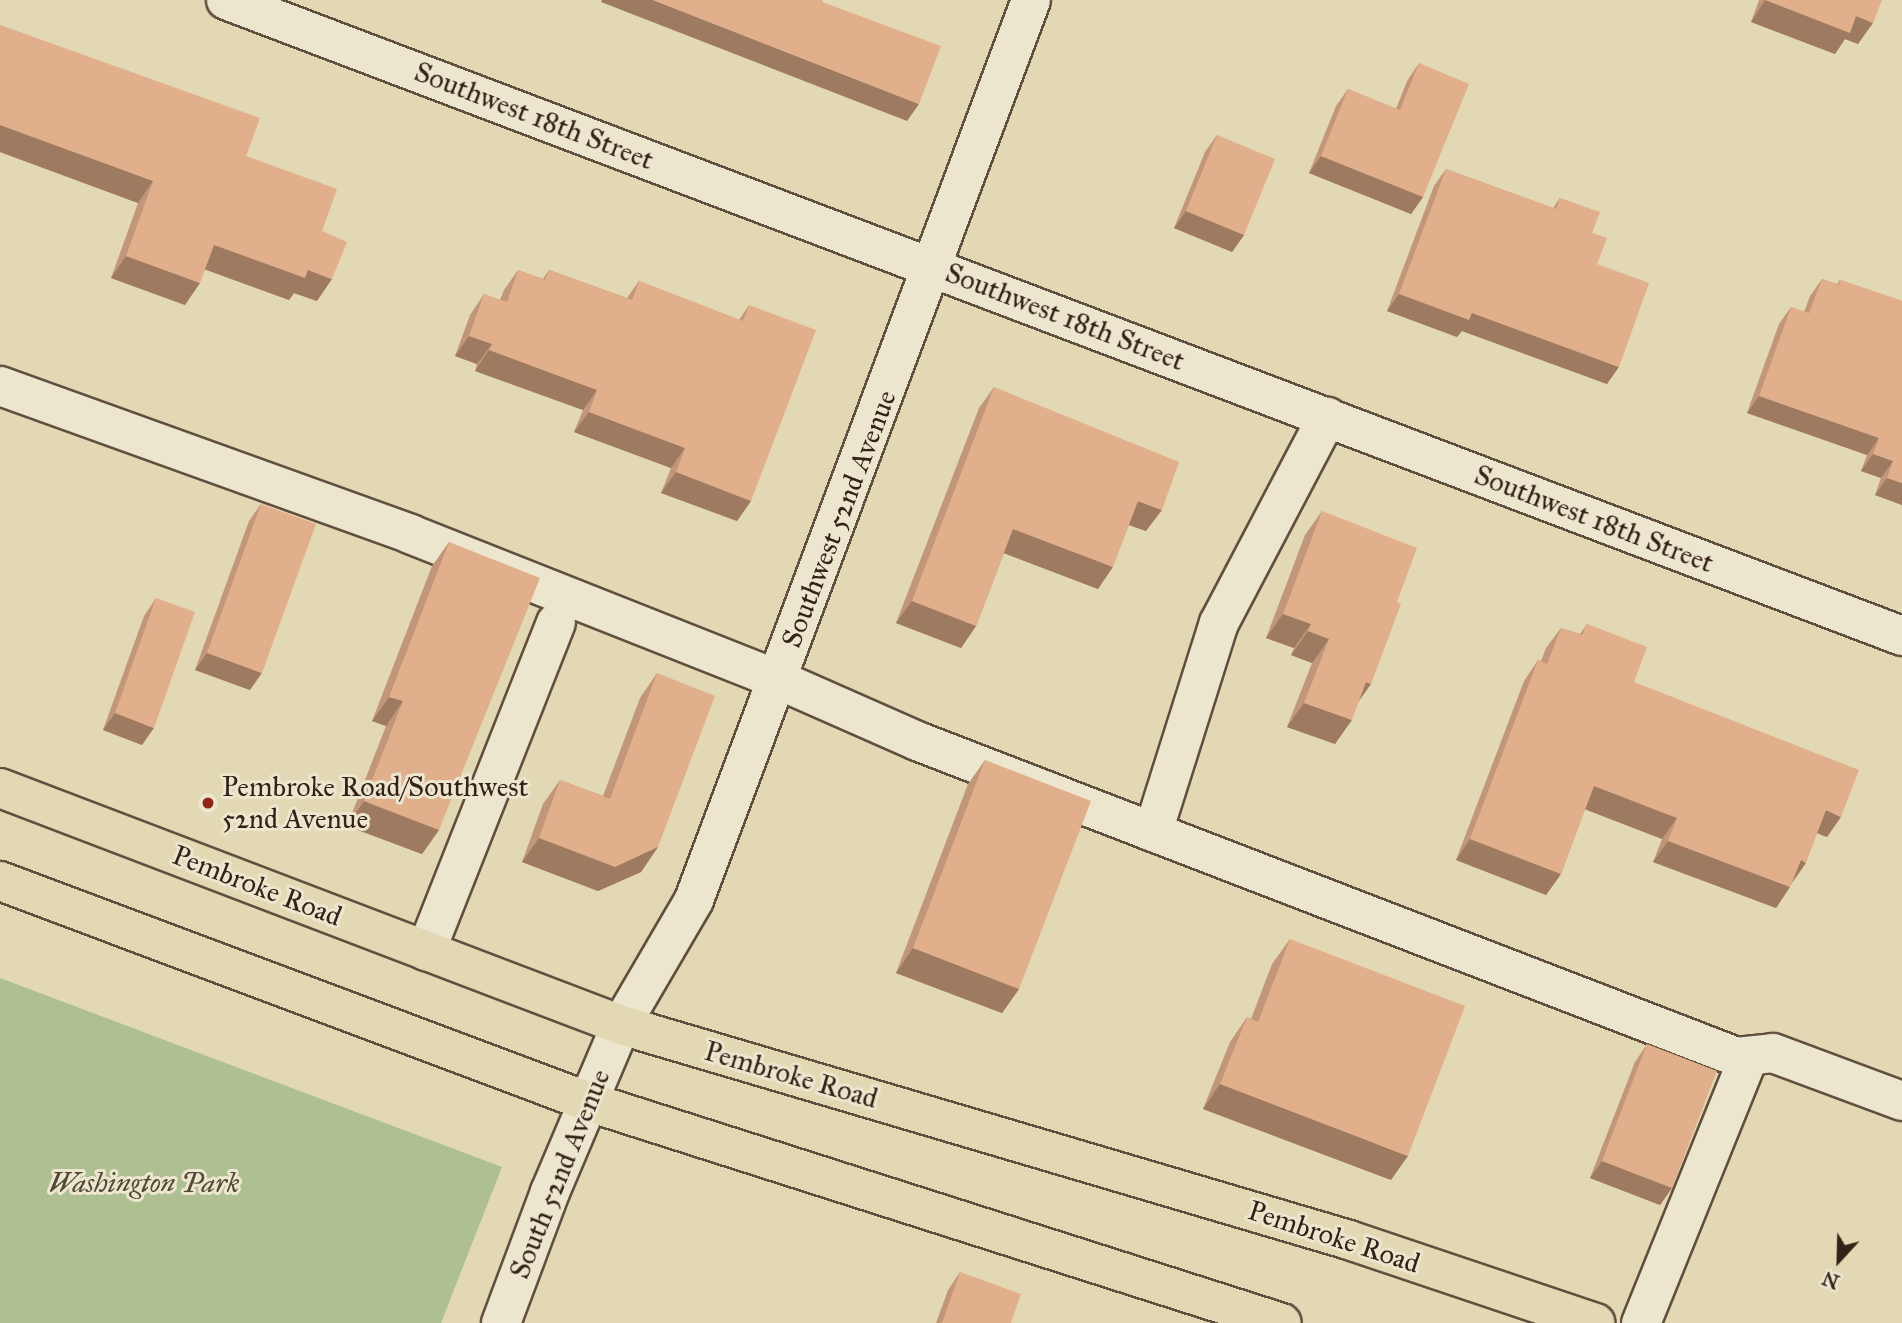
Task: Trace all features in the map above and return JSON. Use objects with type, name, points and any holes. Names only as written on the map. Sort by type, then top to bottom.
[{"type":"main road","name":"Pembroke Road","points":[[0,788],[621,1026],[1349,1240],[1595,1323]]},
{"type":"main road","points":[[0,881],[589,1102],[1282,1323]]},
{"type":"street","name":"Southwest 18th Street","points":[[226,0],[1902,636]]},
{"type":"street","name":"Southwest 52nd Avenue","points":[[621,1026],[694,900],[934,267],[1031,0]]},
{"type":"street","points":[[0,386],[411,534],[779,680],[917,741],[1747,1060],[1641,1323]]},
{"type":"street","points":[[1153,832],[1219,623],[1327,417]]},
{"type":"street","points":[[426,951],[556,623]]},
{"type":"street","name":"South 52nd Avenue","points":[[501,1323],[621,1026]]},
{"type":"street","points":[[1736,1057],[1773,1053],[1902,1101]]},
{"type":"green space","name":"Washington Park","points":[[0,978],[502,1167],[441,1323],[0,1323]]},
{"type":"building","points":[[653,0],[823,0],[822,2],[941,46],[919,104]]},
{"type":"building","points":[[1765,0],[1882,0],[1873,23],[1856,16],[1850,33]]},
{"type":"building","points":[[0,25],[260,118],[246,156],[337,189],[322,231],[347,242],[332,279],[308,270],[305,278],[214,245],[200,283],[126,256],[153,181],[0,125]]},
{"type":"building","points":[[1419,63],[1469,84],[1423,197],[1321,156],[1348,89],[1400,110]]},
{"type":"building","points":[[1217,135],[1275,159],[1244,235],[1186,211]]},
{"type":"building","points":[[1446,169],[1556,209],[1560,198],[1600,212],[1592,233],[1607,238],[1597,264],[1649,283],[1619,367],[1472,313],[1469,320],[1399,294]]},
{"type":"building","points":[[518,270],[545,280],[549,270],[632,300],[639,281],[743,321],[749,305],[816,330],[751,501],[676,472],[685,448],[589,412],[597,390],[489,350],[492,344],[469,336],[484,294],[507,302]]},
{"type":"building","points":[[1822,279],[1839,285],[1840,280],[1902,301],[1902,483],[1887,478],[1893,461],[1873,454],[1879,438],[1759,396],[1791,307],[1809,313]]},
{"type":"building","points":[[994,387],[1179,462],[1162,510],[1138,501],[1113,567],[1013,529],[976,626],[912,601]]},
{"type":"building","points":[[261,504],[316,524],[262,673],[207,653]]},
{"type":"building","points":[[1322,511],[1417,548],[1397,602],[1401,604],[1371,684],[1366,682],[1352,720],[1304,703],[1329,639],[1308,631],[1311,624],[1283,614]]},
{"type":"building","points":[[449,542],[540,578],[439,830],[364,801],[403,701],[389,697]]},
{"type":"building","points":[[156,598],[195,612],[154,728],[115,713]]},
{"type":"building","points":[[1587,624],[1647,647],[1634,682],[1859,770],[1841,817],[1826,810],[1806,863],[1801,860],[1790,887],[1668,841],[1677,818],[1594,786],[1561,874],[1470,839],[1538,660],[1547,664],[1561,628],[1582,635]]},
{"type":"building","points":[[657,673],[715,696],[658,847],[615,867],[539,838],[560,780],[610,799]]},
{"type":"building","points":[[985,760],[1091,801],[1019,989],[913,948]]},
{"type":"building","points":[[1290,939],[1465,1006],[1408,1156],[1220,1084],[1247,1017],[1258,1022]]},
{"type":"building","points":[[1647,1044],[1717,1071],[1672,1188],[1602,1161]]},
{"type":"building","points":[[960,1272],[1021,1294],[1011,1323],[942,1323]]},
{"type":"place","name":"Pembroke Road/Southwest 52nd Avenue","points":[[208,803]]}]
